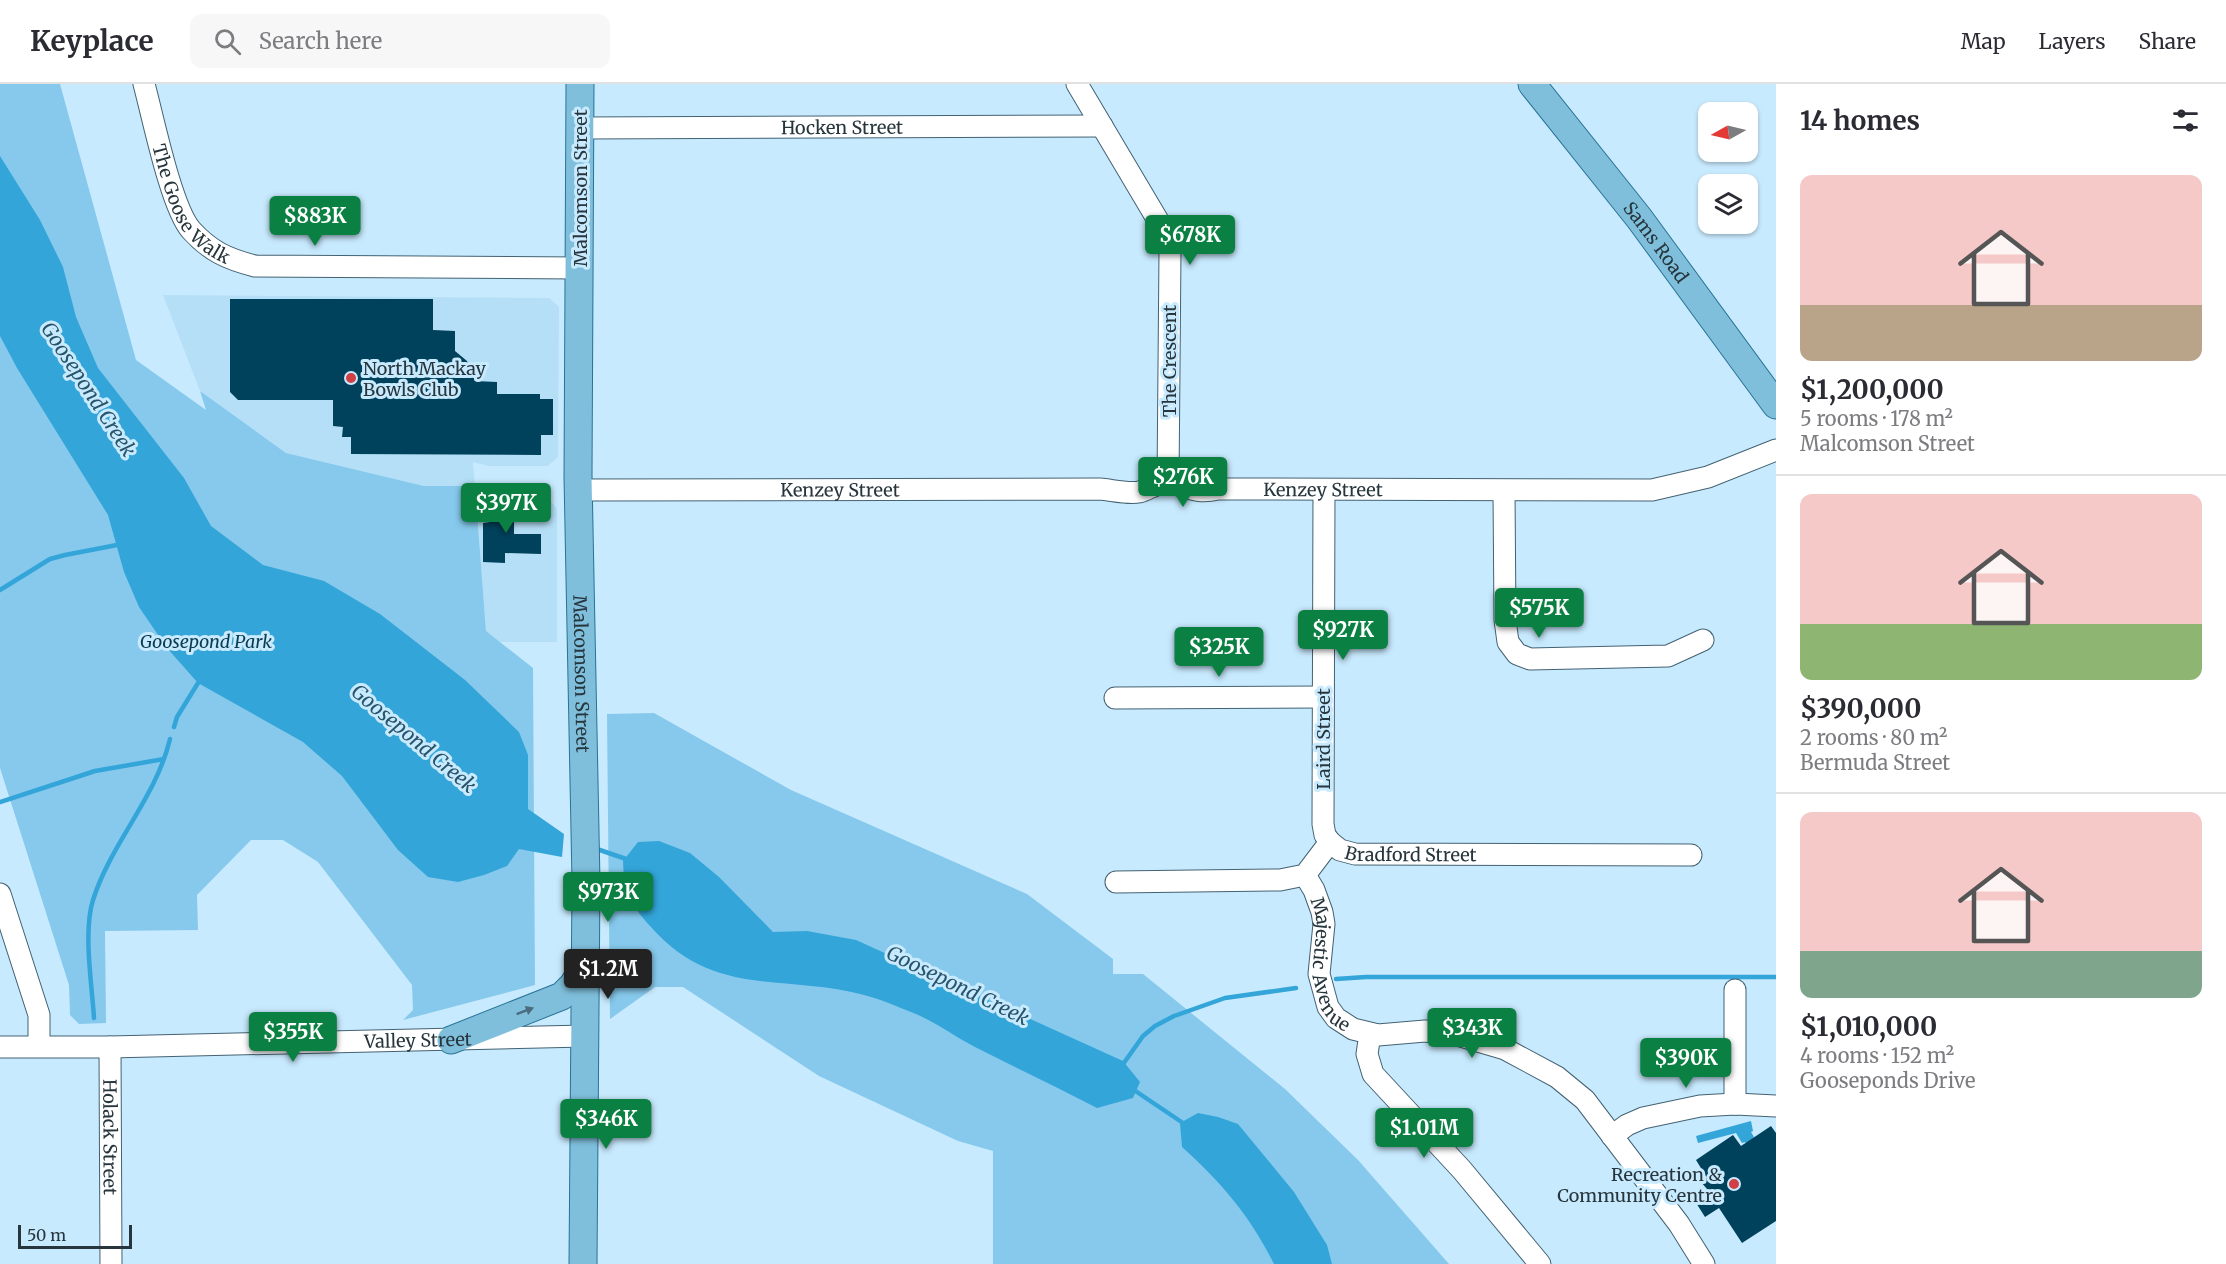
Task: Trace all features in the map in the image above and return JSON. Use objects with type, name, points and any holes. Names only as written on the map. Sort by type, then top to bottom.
[{"type":"main road","name":"Malcomson Street","points":[[580,84],[580,645],[586,801],[583,1264]]},
{"type":"main road","name":"Sams Road","points":[[1532,84],[1639,218],[1776,405]]},
{"type":"main road","points":[[451,1040],[561,996],[573,985],[586,964]]},
{"type":"street","name":"The Goose Walk","points":[[144,84],[173,194],[189,228],[213,250],[231,260],[255,266],[579,268]]},
{"type":"street","name":"The Crescent","points":[[1077,84],[1166,234],[1170,251],[1168,483]]},
{"type":"street","name":"Hocken Street","points":[[581,128],[1102,126]]},
{"type":"street","name":"Kenzey Street","points":[[579,490],[1100,489],[1140,492],[1160,483],[1206,492],[1218,489],[1652,490],[1708,477],[1776,450]]},
{"type":"street","name":"Laird Street","points":[[1324,490],[1323,824],[1325,835],[1330,842]]},
{"type":"street","points":[[1504,491],[1505,620],[1508,642],[1517,654],[1530,659],[1668,657],[1703,640]]},
{"type":"street","points":[[1115,698],[1323,697]]},
{"type":"street","name":"Bradford Street","points":[[1305,875],[1330,842],[1340,850],[1354,854],[1690,855]]},
{"type":"street","points":[[1116,882],[1257,881],[1280,880],[1305,875]]},
{"type":"street","name":"Majestic Avenue","points":[[1305,875],[1314,890],[1324,924],[1319,974],[1328,1007],[1336,1018],[1353,1029],[1370,1034],[1441,1032],[1505,1049],[1557,1077],[1585,1100],[1679,1224],[1704,1264]]},
{"type":"street","points":[[0,894],[39,1016],[39,1046]]},
{"type":"street","points":[[1734,990],[1735,1104]]},
{"type":"street","points":[[1370,1034],[1367,1054],[1373,1074],[1462,1170],[1540,1264]]},
{"type":"street","name":"Valley Street","points":[[0,1047],[110,1047],[585,1036]]},
{"type":"street","name":"Holack Street","points":[[110,1047],[111,1264]]},
{"type":"street","points":[[1612,1136],[1627,1125],[1643,1118],[1700,1106],[1735,1104],[1776,1106]]},
{"type":"shaded area","points":[[163,295],[549,298],[559,307],[558,457],[548,466],[489,466],[473,462],[475,486],[424,486],[286,453],[200,391]]},
{"type":"shaded area","points":[[476,498],[548,499],[557,508],[557,642],[500,642],[486,631]]},
{"type":"green space","name":"Goosepond Park","points":[[0,84],[60,84],[136,360],[206,410],[200,391],[286,453],[424,486],[475,486],[486,631],[533,668],[535,985],[403,1020],[413,1010],[412,985],[318,862],[283,840],[251,840],[197,895],[198,930],[105,931],[106,1023],[79,1024],[70,1015],[69,985],[0,768]]},
{"type":"green space","points":[[654,713],[791,790],[1027,894],[1113,959],[1113,974],[1143,974],[1285,1089],[1358,1160],[1449,1264],[993,1264],[993,1151],[958,1141],[819,1076],[683,987],[655,987],[610,1019],[607,714]]},
{"type":"water","points":[[0,156],[40,220],[63,267],[76,317],[98,368],[184,478],[211,526],[263,565],[324,581],[380,614],[465,680],[519,732],[528,755],[528,809],[564,834],[562,857],[519,849],[507,866],[484,875],[458,882],[428,877],[398,850],[342,776],[303,742],[198,683],[167,648],[139,607],[124,572],[108,515],[17,368],[0,336]]},
{"type":"water","points":[[659,841],[690,853],[719,877],[773,932],[807,931],[856,940],[1123,1061],[1140,1082],[1133,1098],[1097,1108],[975,1047],[928,1020],[882,1001],[834,989],[750,980],[724,974],[699,964],[674,949],[637,911],[629,897],[623,861],[638,842]]},
{"type":"water","points":[[1198,1113],[1238,1124],[1294,1192],[1327,1245],[1332,1264],[1274,1264],[1234,1201],[1182,1147],[1180,1123]]},
{"type":"water","points":[[1751,1121],[1753,1131],[1751,1132],[1754,1137],[1747,1145],[1745,1142],[1742,1143],[1736,1133],[1698,1143],[1696,1136]]},
{"type":"building","name":"North Mackay Bowls Club","points":[[230,299],[433,299],[433,330],[455,331],[455,351],[467,361],[475,381],[497,382],[497,394],[540,394],[540,399],[553,399],[553,435],[541,435],[541,455],[351,454],[351,437],[342,437],[343,427],[333,426],[333,400],[238,400],[230,392]]},
{"type":"building","points":[[490,498],[514,499],[514,534],[541,534],[541,554],[505,553],[505,563],[483,562],[483,523],[490,522]]},
{"type":"building","name":"Recreation & Community Centre","points":[[1771,1126],[1776,1133],[1776,1221],[1742,1243],[1719,1208],[1705,1217],[1693,1198],[1707,1189],[1701,1182],[1707,1178],[1696,1160],[1733,1135],[1741,1146]]},
{"type":"waterway","points":[[0,590],[50,559],[117,545]]},
{"type":"waterway","points":[[174,727],[177,717],[198,683]]},
{"type":"waterway","points":[[94,1018],[88,942],[93,900],[111,859],[155,781],[170,739]]},
{"type":"waterway","points":[[0,802],[95,771],[164,759]]},
{"type":"waterway","name":"Goosepond Creek","points":[[594,848],[629,860]]},
{"type":"waterway","points":[[1336,979],[1366,977],[1776,977]]},
{"type":"waterway","points":[[1121,1067],[1143,1036],[1155,1026],[1174,1016],[1225,998],[1296,988]]},
{"type":"waterway","name":"Goosepond Creek","points":[[1131,1088],[1186,1125]]},
{"type":"place","name":"North Mackay Bowls Club","points":[[351,378]]},
{"type":"place","name":"Recreation & Community Centre","points":[[1734,1184]]}]
